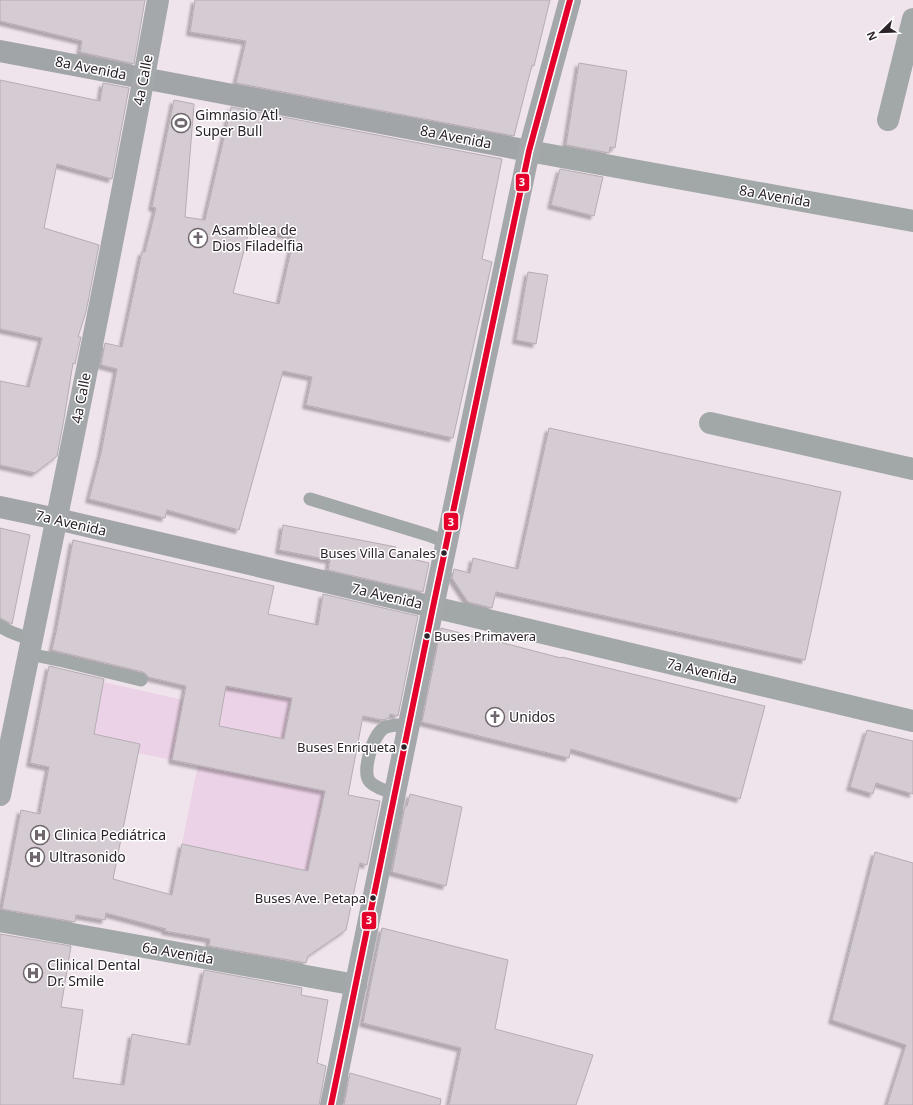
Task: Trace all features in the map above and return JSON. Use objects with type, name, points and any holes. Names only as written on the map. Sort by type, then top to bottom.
[{"type":"main road","name":"4a Calle","points":[[0,795],[57,519],[158,0]]},
{"type":"main road","points":[[331,1105],[408,725],[529,151],[570,0]]},
{"type":"street","points":[[888,120],[913,19]]},
{"type":"street","name":"8a Avenida","points":[[0,51],[529,151],[913,221]]},
{"type":"street","points":[[710,423],[913,469]]},
{"type":"street","name":"7a Avenida","points":[[0,507],[433,607],[913,722]]},
{"type":"street","name":"6a Avenida","points":[[0,921],[356,985]]},
{"type":"lane","points":[[310,499],[428,535],[446,542]]},
{"type":"lane","points":[[0,626],[16,635],[31,647],[63,661],[142,680]]},
{"type":"lane","points":[[395,793],[380,788],[370,782],[366,775],[366,766],[378,734],[385,728],[397,725],[408,725]]},
{"type":"shaded area","points":[[103,682],[183,700],[172,760],[138,753],[94,734]]},
{"type":"shaded area","points":[[226,686],[292,698],[284,739],[219,726]]},
{"type":"shaded area","points":[[198,765],[325,791],[308,871],[182,844]]},
{"type":"building","points":[[0,0],[145,0],[134,64],[80,52],[82,41],[0,21]]},
{"type":"building","points":[[195,0],[550,0],[534,66],[532,65],[514,136],[236,83],[246,41],[190,32]]},
{"type":"building","points":[[579,63],[627,71],[615,148],[610,147],[609,153],[566,145]]},
{"type":"building","points":[[0,80],[100,101],[103,83],[129,88],[112,179],[57,164],[44,228],[99,245],[86,312],[78,337],[81,337],[75,364],[73,363],[57,456],[35,473],[0,465],[0,381],[29,387],[42,338],[0,329]]},
{"type":"building","points":[[174,100],[194,104],[185,217],[205,220],[231,107],[502,159],[482,259],[492,262],[453,438],[306,405],[312,377],[283,371],[239,530],[167,510],[165,518],[89,499],[101,453],[117,369],[101,365],[105,343],[122,347],[142,252],[145,252],[156,208],[152,207]],"holes":[[[250,227],[294,237],[279,304],[233,293]]]},
{"type":"building","points":[[560,169],[603,177],[594,216],[551,205]]},
{"type":"building","points":[[528,272],[548,275],[536,344],[516,340]]},
{"type":"building","points":[[549,428],[841,492],[805,660],[496,592],[492,608],[468,602],[452,578],[454,569],[470,573],[473,558],[518,569]]},
{"type":"building","points":[[283,525],[396,547],[395,555],[429,563],[423,592],[328,570],[330,560],[279,550]]},
{"type":"building","points":[[0,528],[30,535],[12,624],[0,618]]},
{"type":"building","points":[[73,540],[274,586],[268,614],[318,625],[323,594],[418,616],[398,716],[390,714],[389,718],[382,720],[363,716],[348,795],[380,801],[367,865],[360,863],[346,930],[308,956],[306,963],[209,946],[210,939],[165,931],[166,929],[106,913],[105,920],[76,915],[75,922],[2,909],[21,810],[40,814],[49,767],[30,763],[49,666],[104,679],[94,734],[140,744],[113,879],[172,895],[182,844],[308,871],[325,791],[172,760],[186,686],[148,677],[143,672],[52,650]],"holes":[[[226,686],[292,698],[284,739],[219,726]]]},
{"type":"building","points":[[441,628],[765,706],[740,799],[571,749],[569,758],[422,722]]},
{"type":"building","points":[[867,730],[913,741],[913,794],[876,783],[873,794],[850,787]]},
{"type":"building","points":[[410,794],[462,807],[446,886],[392,872],[405,806],[407,806]]},
{"type":"building","points":[[875,852],[913,863],[913,1105],[887,1105],[906,1045],[832,1020]]},
{"type":"building","points":[[382,928],[508,960],[495,1029],[593,1055],[576,1105],[449,1105],[461,1048],[363,1023]]},
{"type":"building","points":[[0,934],[71,946],[61,1007],[83,1010],[73,1078],[124,1085],[132,1034],[190,1045],[204,970],[302,988],[301,995],[328,1000],[317,1063],[326,1066],[319,1105],[0,1105]]},
{"type":"building","points":[[350,1073],[441,1099],[440,1105],[344,1105]]},
{"type":"transit line","name":"3","points":[[331,1105],[433,607],[529,151],[570,0]]},
{"type":"place","name":"Gimnasio Atl. Super Bull","points":[[181,123]]},
{"type":"place","name":"Asamblea de Dios Filadelfia","points":[[198,238]]},
{"type":"place","name":"Buses Villa Canales","points":[[444,553]]},
{"type":"place","name":"Buses Primavera","points":[[427,636]]},
{"type":"place","name":"Unidos","points":[[495,717]]},
{"type":"place","name":"Buses Enriqueta","points":[[404,747]]},
{"type":"place","name":"Clinica Pediátrica","points":[[40,835]]},
{"type":"place","name":"Ultrasonido","points":[[35,857]]},
{"type":"place","name":"Buses Ave. Petapa","points":[[373,898]]},
{"type":"place","name":"Clinical Dental Dr. Smile","points":[[33,973]]}]
